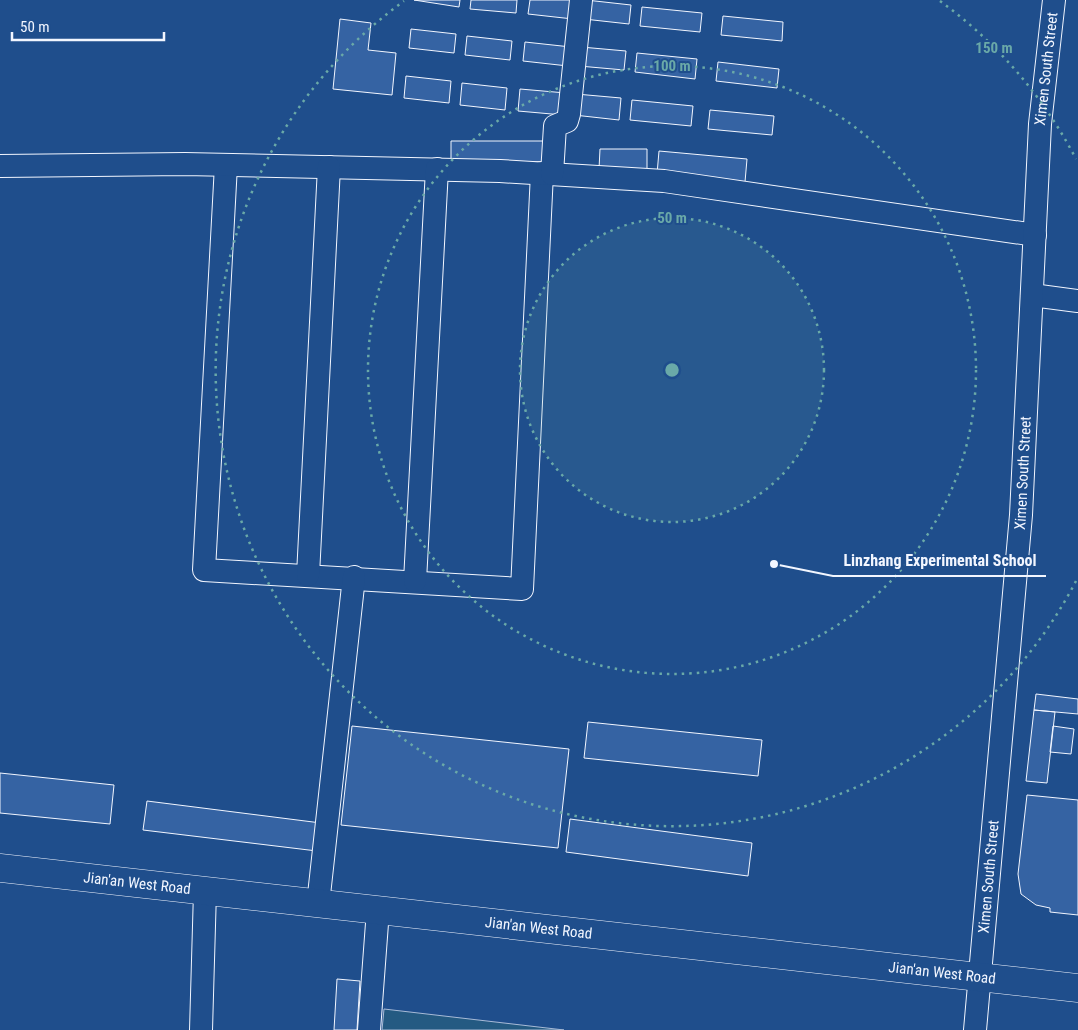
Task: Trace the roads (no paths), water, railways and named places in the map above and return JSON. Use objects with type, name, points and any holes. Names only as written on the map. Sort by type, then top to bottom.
[{"type":"main road","name":"Jian'an West Road","points":[[0,868],[1078,988]]},
{"type":"street","points":[[226,165],[204,570],[415,581],[522,589],[547,174],[555,126],[567,121],[569,114],[581,0]]},
{"type":"street","name":"Ximen South Street","points":[[975,1030],[1021,515],[1040,124],[1054,0]]},
{"type":"street","points":[[0,166],[226,165],[329,167],[547,174],[664,181],[1035,235]]},
{"type":"street","points":[[308,575],[329,167]]},
{"type":"street","points":[[415,581],[437,170]]},
{"type":"street","points":[[1032,295],[1078,301]]},
{"type":"street","points":[[318,904],[354,578]]},
{"type":"street","points":[[200,1030],[205,891]]},
{"type":"street","points":[[369,1030],[378,910]]},
{"type":"place","name":"Linzhang Experimental School","points":[[774,564]]}]
